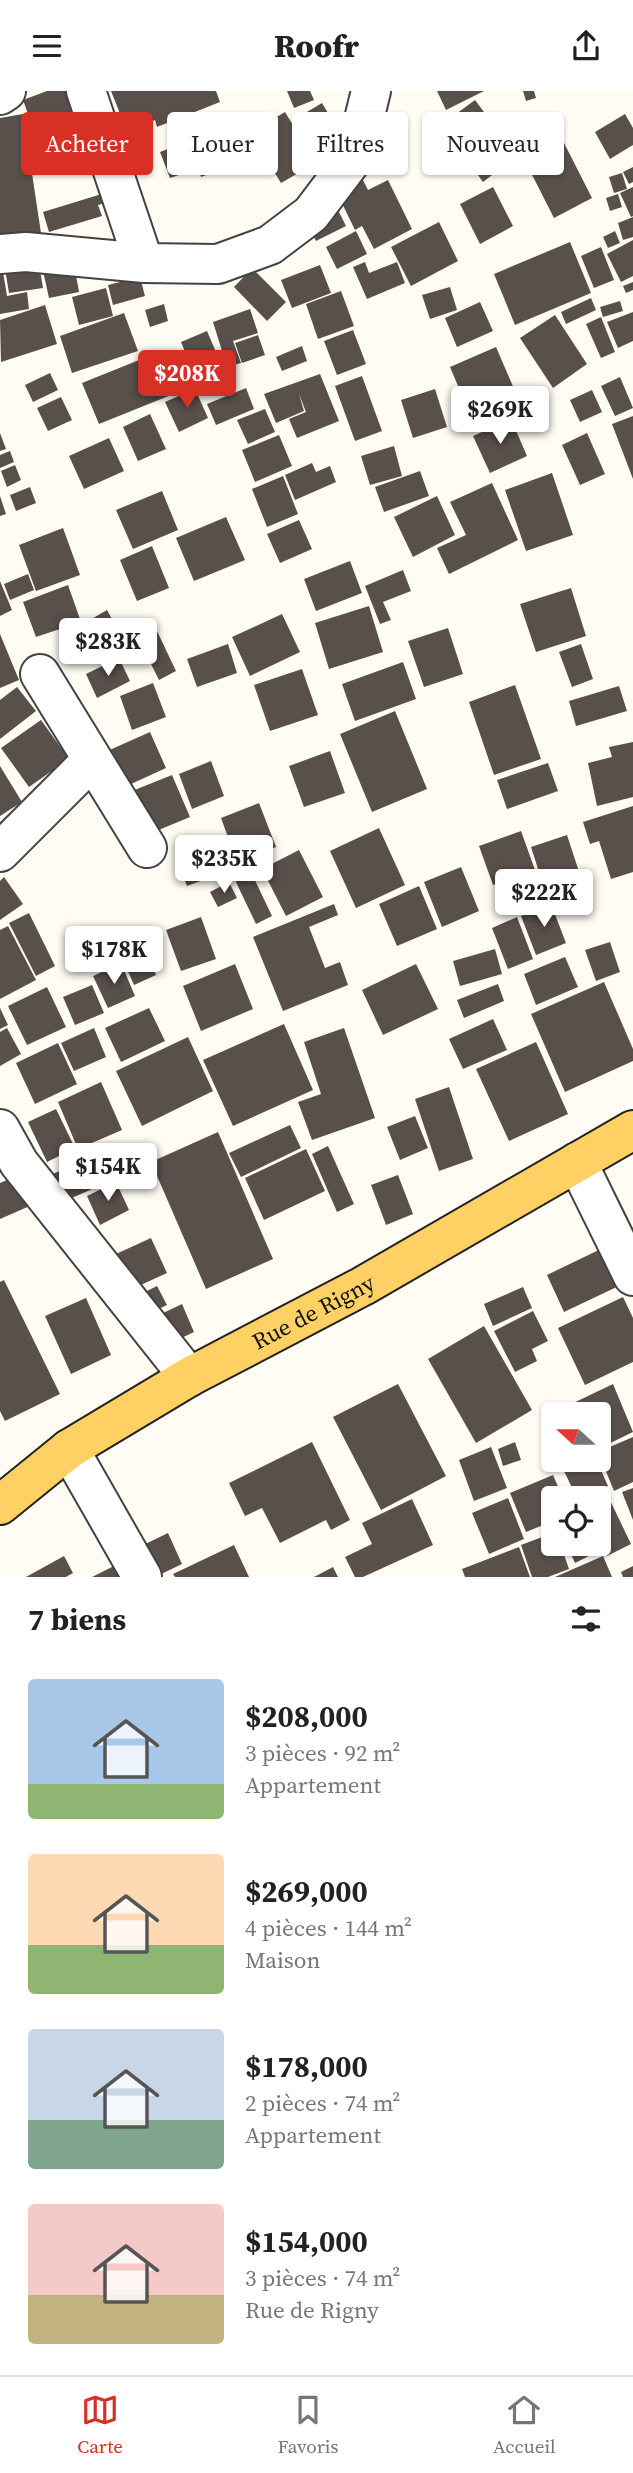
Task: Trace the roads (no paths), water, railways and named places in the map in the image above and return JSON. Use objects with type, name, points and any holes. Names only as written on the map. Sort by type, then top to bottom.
[{"type":"main road","name":"Rue de Rigny","points":[[0,1506],[69,1449],[189,1377],[374,1279],[633,1130]]},
{"type":"street","points":[[0,95],[6,91]]},
{"type":"street","points":[[86,91],[144,263]]},
{"type":"street","points":[[0,254],[26,252],[144,263],[218,264],[270,245],[311,214],[355,156],[371,91]]},
{"type":"street","points":[[40,674],[147,848]]},
{"type":"street","points":[[0,852],[92,760]]},
{"type":"street","points":[[0,1129],[19,1163],[189,1377]]},
{"type":"street","points":[[577,1162],[633,1276]]},
{"type":"street","points":[[69,1449],[142,1577]]}]
